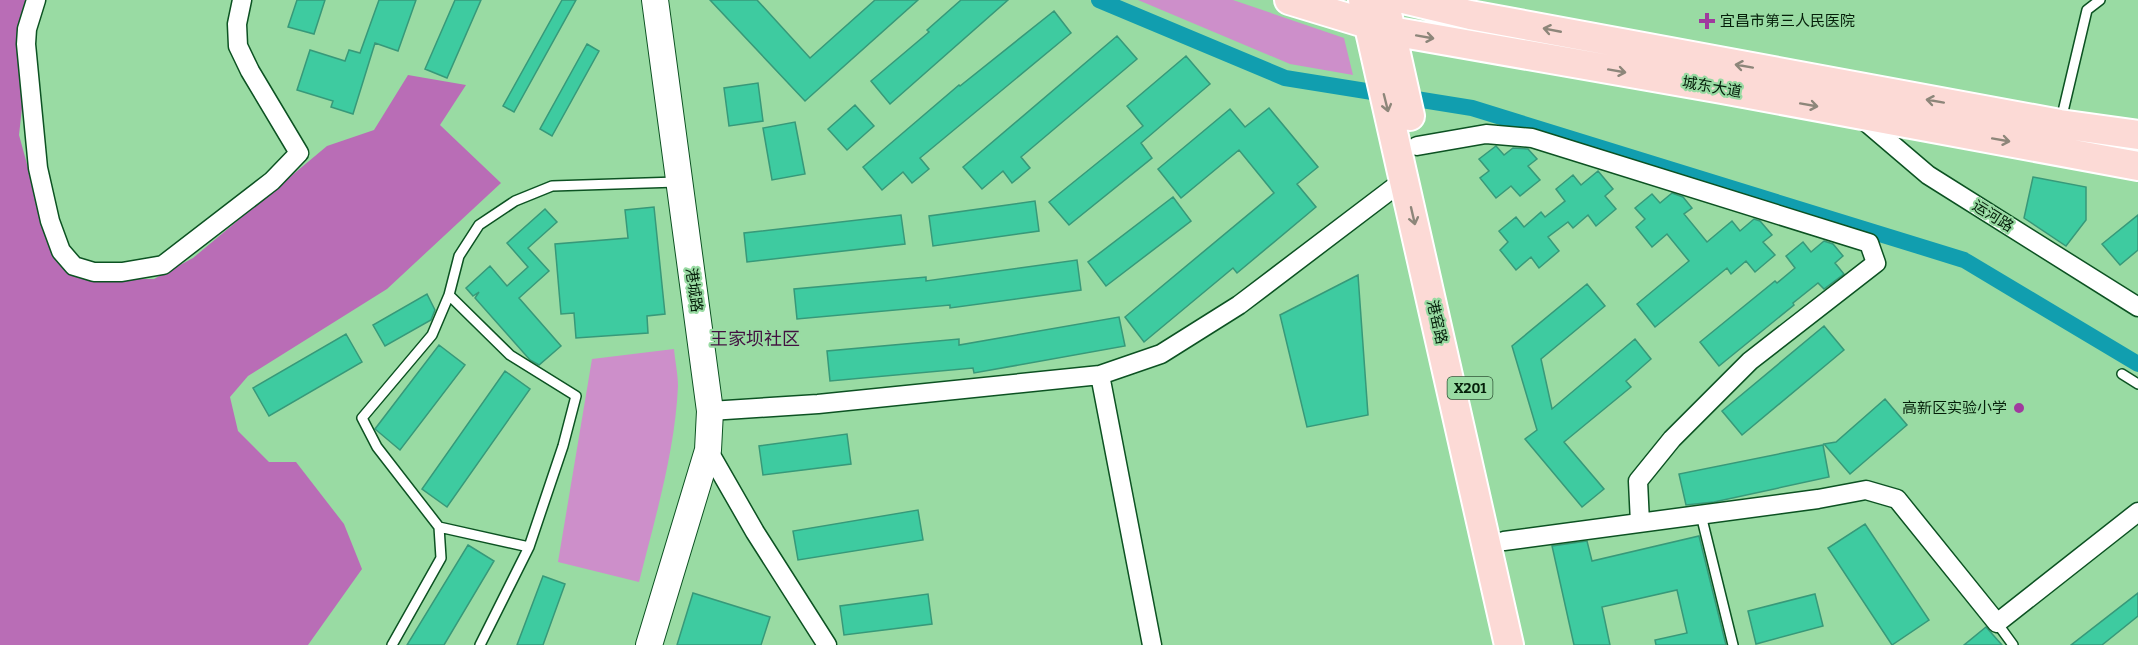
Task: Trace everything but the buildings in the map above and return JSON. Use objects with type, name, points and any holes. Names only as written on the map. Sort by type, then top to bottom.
[{"type":"main road","name":"城东大道","points":[[1289,0],[1374,19],[1856,114],[2138,166]]},
{"type":"main road","name":"港窑路","points":[[1384,0],[1374,19],[1408,139],[1529,645]]},
{"type":"main road","name":"城东大道","points":[[1407,0],[1482,17],[2060,124],[2138,135]]},
{"type":"main road","name":"港窑路","points":[[1408,139],[1405,179],[1509,645]]},
{"type":"street","points":[[36,0],[27,28],[26,44],[38,168],[50,221],[61,251],[74,266],[94,272],[112,272],[163,265],[272,181],[299,153],[250,71],[238,46],[237,24],[242,0]]},
{"type":"street","name":"港城路","points":[[649,645],[708,450],[710,411],[655,0]]},
{"type":"street","name":"运河路","points":[[1856,114],[1928,175],[2138,307]]},
{"type":"street","points":[[1408,139],[1486,134],[1532,138],[1869,243],[1876,263],[1749,361],[1658,456],[1638,481],[1640,523]]},
{"type":"street","points":[[710,411],[818,404],[1100,375],[1161,354],[1239,305],[1405,179]]},
{"type":"street","points":[[1100,375],[1152,645]]},
{"type":"street","points":[[708,450],[755,532],[827,645]]},
{"type":"street","points":[[1504,541],[1818,499],[1866,490],[1897,500],[1997,623],[2138,512]]},
{"type":"lane","points":[[2060,124],[2087,10],[2100,0]]},
{"type":"lane","points":[[392,645],[441,558],[439,527],[377,447],[362,418],[432,335],[449,294],[459,256],[478,225],[515,201],[552,186],[680,182]]},
{"type":"lane","points":[[449,294],[510,355],[576,396],[563,447],[529,547],[480,645]]},
{"type":"lane","points":[[2122,374],[2138,384]]},
{"type":"lane","points":[[1701,515],[1733,645]]},
{"type":"lane","points":[[439,527],[529,547]]},
{"type":"lane","points":[[1997,623],[2013,645]]},
{"type":"shaded area","points":[[0,0],[34,0],[19,135],[36,197],[57,258],[81,279],[154,279],[193,258],[327,146],[374,130],[408,75],[466,85],[440,125],[501,183],[387,289],[248,376],[230,397],[238,431],[269,462],[296,462],[344,524],[362,569],[308,645],[0,645]]},
{"type":"shaded area","points":[[1138,0],[1233,0],[1344,38],[1353,75],[1290,64]]},
{"type":"shaded area","points":[[674,349],[678,386],[673,435],[639,582],[558,562],[592,359]]},
{"type":"waterway","points":[[1099,0],[1285,78],[1472,108],[1964,260],[2138,364]]},
{"type":"place","name":"宜昌市第三人民医院","points":[[1707,21]]},
{"type":"place","name":"高新区实验小学","points":[[2019,408]]},
{"type":"district","name":"王家坝社区","points":[[755,339]]}]
